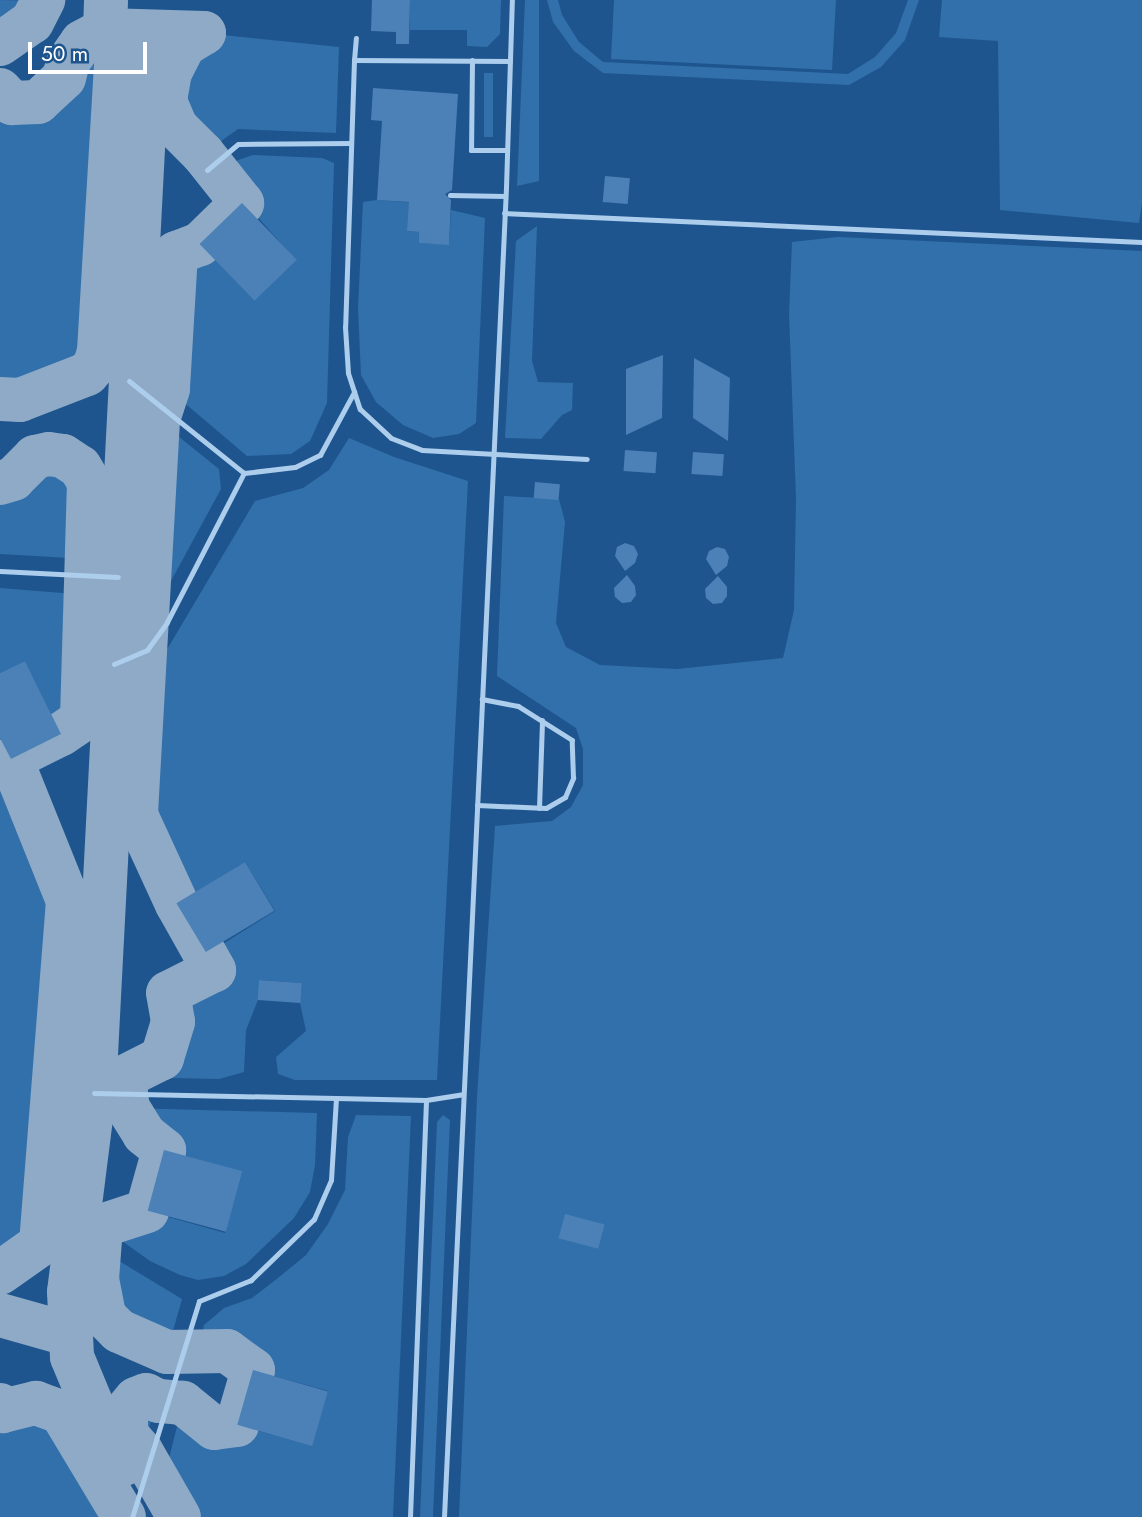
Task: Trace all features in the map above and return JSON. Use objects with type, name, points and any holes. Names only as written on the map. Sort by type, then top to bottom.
[{"type":"lane","points":[[444,1517],[505,213],[512,0]]},
{"type":"lane","points":[[356,38],[345,327],[348,373],[360,409],[391,438],[422,450],[493,456],[587,459]]},
{"type":"lane","points":[[354,60],[510,61]]},
{"type":"lane","points":[[472,61],[471,150],[507,150]]},
{"type":"lane","points":[[206,170],[238,144],[351,144]]},
{"type":"lane","points":[[450,195],[505,196]]},
{"type":"lane","points":[[505,213],[1142,242]]},
{"type":"lane","points":[[129,381],[244,473],[295,467],[320,455],[354,392]]},
{"type":"lane","points":[[114,664],[147,650],[167,622],[244,473]]},
{"type":"lane","points":[[0,571],[118,577]]},
{"type":"lane","points":[[477,805],[546,808],[565,797],[573,778],[572,740],[518,706],[482,699]]},
{"type":"lane","points":[[538,808],[542,720]]},
{"type":"lane","points":[[94,1093],[426,1100],[463,1094]]},
{"type":"lane","points":[[132,1517],[199,1301],[251,1280],[314,1219],[331,1180],[336,1098]]},
{"type":"lane","points":[[410,1517],[426,1100]]},
{"type":"shaded area","points":[[0,0],[43,1],[32,22],[0,44]]},
{"type":"shaded area","points":[[410,0],[501,0],[500,34],[487,47],[467,46],[467,30],[410,30]]},
{"type":"shaded area","points":[[525,0],[539,0],[539,181],[517,186]]},
{"type":"shaded area","points":[[547,0],[558,0],[562,15],[579,42],[603,62],[848,74],[875,57],[896,33],[908,0],[919,0],[905,40],[881,67],[849,85],[603,73],[574,51],[553,22]]},
{"type":"shaded area","points":[[614,0],[836,0],[832,70],[611,59]]},
{"type":"shaded area","points":[[942,0],[1142,0],[1142,203],[1139,223],[1000,210],[998,41],[939,37]]},
{"type":"shaded area","points":[[105,30],[117,49],[99,351],[95,365],[87,374],[20,400],[0,399],[0,114],[12,103],[48,101],[64,78],[68,62],[82,42]]},
{"type":"shaded area","points":[[204,33],[339,47],[336,133],[238,129],[203,154],[176,127],[165,101],[170,72],[184,45]]},
{"type":"shaded area","points":[[484,73],[493,73],[493,137],[484,137]]},
{"type":"shaded area","points":[[253,155],[322,158],[334,163],[327,403],[310,441],[291,454],[247,456],[168,389],[176,253],[200,244],[254,300],[296,260],[222,177],[238,160]]},
{"type":"shaded area","points":[[377,200],[417,203],[407,231],[419,232],[419,243],[449,244],[451,210],[485,218],[476,423],[459,434],[433,438],[403,425],[376,402],[361,375],[358,308],[363,202]]},
{"type":"shaded area","points":[[537,226],[532,361],[538,382],[573,383],[572,410],[562,415],[541,439],[505,438],[516,241]]},
{"type":"shaded area","points":[[838,237],[1142,251],[1142,1517],[459,1517],[477,1097],[495,826],[552,821],[571,807],[583,785],[583,749],[576,728],[497,676],[504,496],[559,499],[565,522],[556,623],[566,647],[600,665],[677,669],[783,658],[794,610],[796,498],[789,314],[792,242]]},
{"type":"shaded area","points":[[158,420],[219,469],[221,489],[147,625]]},
{"type":"shaded area","points":[[349,438],[394,457],[468,481],[437,1080],[295,1080],[278,1074],[276,1057],[306,1031],[300,1003],[302,983],[260,980],[258,1000],[246,1030],[244,1072],[219,1079],[124,1077],[162,1058],[173,1022],[168,993],[214,971],[207,954],[275,911],[245,862],[177,904],[136,815],[143,690],[255,501],[303,488],[329,470]]},
{"type":"shaded area","points":[[49,454],[63,456],[80,467],[89,482],[87,559],[0,554],[0,483],[13,479],[35,457]]},
{"type":"shaded area","points":[[0,588],[87,595],[82,720],[61,734],[25,661],[0,673]]},
{"type":"shaded area","points":[[0,738],[68,901],[41,1244],[0,1273]]},
{"type":"shaded area","points":[[128,1108],[317,1113],[315,1165],[310,1192],[294,1218],[246,1264],[224,1276],[198,1280],[180,1275],[150,1261],[101,1226],[147,1211],[225,1233],[241,1171],[164,1150],[144,1134]]},
{"type":"shaded area","points":[[356,1115],[411,1116],[393,1517],[179,1517],[162,1486],[183,1403],[214,1428],[237,1425],[312,1446],[328,1391],[253,1370],[227,1351],[199,1354],[204,1325],[224,1308],[252,1298],[278,1278],[306,1255],[328,1224],[345,1190],[348,1137]]},
{"type":"shaded area","points":[[443,1115],[450,1120],[433,1517],[420,1517],[437,1122]]},
{"type":"shaded area","points":[[101,1250],[182,1299],[167,1352],[119,1331],[104,1316],[97,1279]]},
{"type":"shaded area","points":[[146,1395],[158,1401],[141,1451],[126,1434],[126,1411],[136,1399]]},
{"type":"shaded area","points":[[36,1403],[61,1412],[121,1512],[119,1517],[0,1517],[0,1412]]},
{"type":"building","points":[[372,0],[410,0],[409,44],[396,44],[396,32],[371,31]]},
{"type":"building","points":[[373,88],[458,94],[452,190],[445,194],[451,200],[449,245],[419,243],[419,232],[407,231],[409,202],[377,200],[382,121],[371,120]]},
{"type":"building","points":[[605,176],[630,178],[628,204],[603,202]]},
{"type":"building","points":[[242,203],[297,260],[254,301],[200,244]]},
{"type":"building","points":[[663,355],[662,418],[626,435],[626,369]]},
{"type":"building","points":[[694,358],[730,378],[728,441],[693,418]]},
{"type":"building","points":[[625,450],[657,452],[655,473],[624,471]]},
{"type":"building","points":[[693,452],[724,454],[722,476],[691,474]]},
{"type":"building","points":[[535,482],[560,484],[559,500],[534,498]]},
{"type":"building","points":[[625,543],[634,546],[638,554],[635,563],[625,571],[615,556],[617,547]]},
{"type":"building","points":[[717,547],[725,549],[729,557],[727,566],[716,575],[706,559],[709,551]]},
{"type":"building","points":[[627,575],[635,586],[636,595],[631,602],[622,603],[615,597],[614,588]]},
{"type":"building","points":[[718,576],[727,587],[727,596],[722,603],[713,604],[706,598],[705,589]]},
{"type":"building","points":[[25,661],[61,734],[11,759],[0,738],[0,673]]},
{"type":"building","points":[[245,862],[274,911],[206,952],[176,903]]},
{"type":"building","points":[[259,980],[302,983],[301,1003],[258,1000]]},
{"type":"building","points":[[164,1150],[242,1171],[226,1232],[148,1211]]},
{"type":"building","points":[[565,1214],[605,1225],[598,1249],[559,1238]]},
{"type":"building","points":[[253,1370],[328,1391],[312,1446],[237,1425]]},
{"type":"taxiway","points":[[0,44],[32,22],[43,0]]},
{"type":"taxiway","points":[[0,90],[12,103],[38,102],[64,78],[68,62],[82,42],[105,30],[106,2]]},
{"type":"taxiway","points":[[0,399],[20,400],[87,374],[95,365],[99,351],[117,49],[105,30],[204,33],[184,45],[170,72],[165,101],[176,127],[203,154],[242,203],[200,244],[176,253],[168,389],[158,420],[136,815],[177,904],[214,970],[168,993],[173,1022],[162,1058],[124,1077],[128,1108],[144,1134],[164,1150],[147,1211],[101,1226],[97,1279],[104,1316],[119,1331],[167,1352],[227,1351],[253,1370],[237,1425],[214,1428],[183,1403],[158,1401],[146,1395],[136,1399],[126,1411],[126,1434],[141,1451],[179,1517]]},
{"type":"taxiway","points":[[124,1464],[106,1439],[72,1357],[69,1292],[94,1093],[147,72]]},
{"type":"taxiway","points":[[0,483],[13,479],[35,457],[49,454],[63,456],[80,467],[89,482],[82,720],[61,734],[11,759],[68,901],[41,1244],[0,1273]]},
{"type":"taxiway","points":[[0,1315],[71,1335]]},
{"type":"taxiway","points":[[0,1405],[3,1411],[36,1403],[61,1412],[124,1517]]}]
